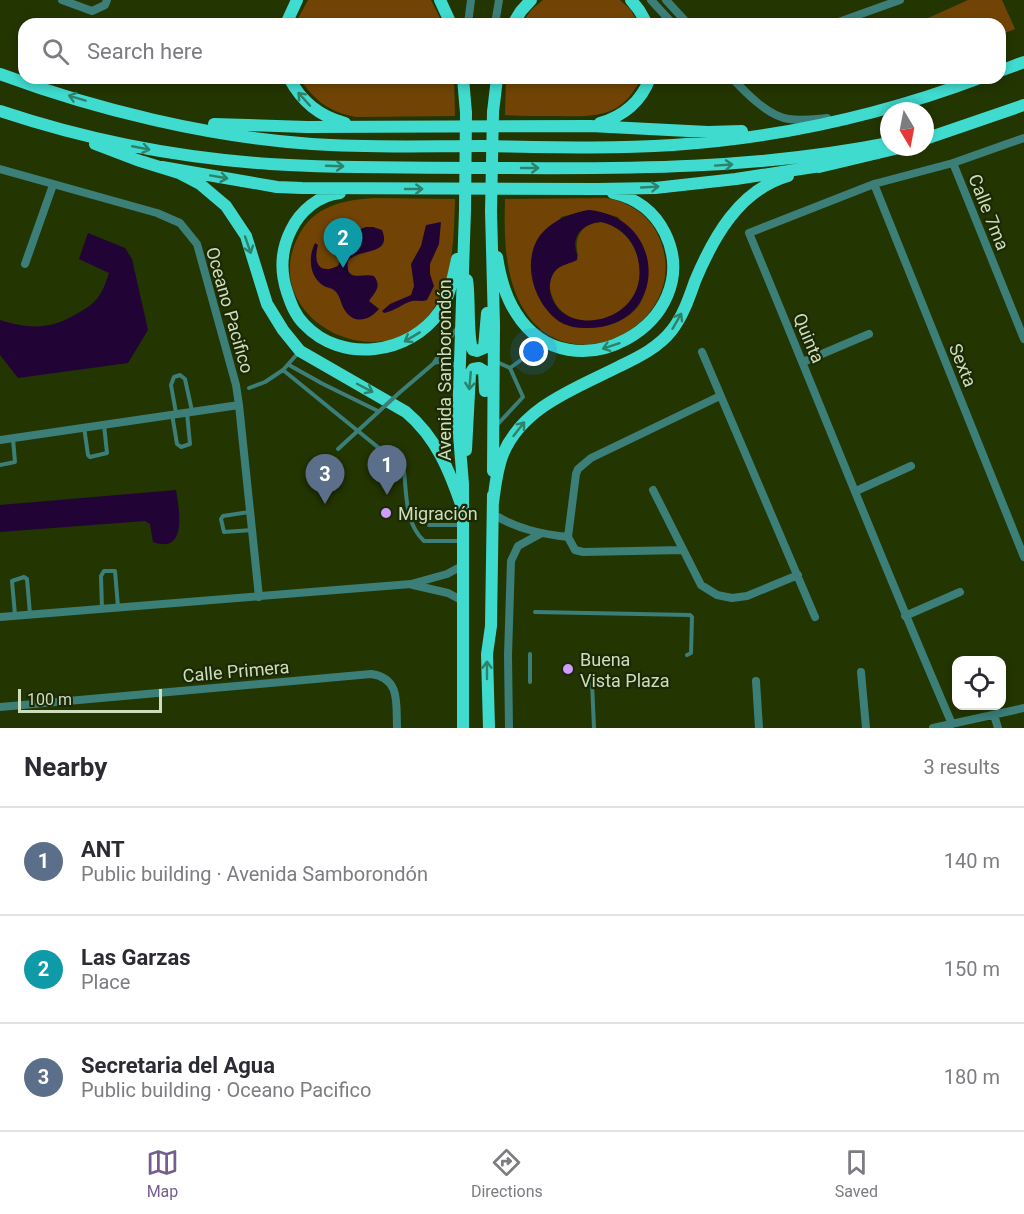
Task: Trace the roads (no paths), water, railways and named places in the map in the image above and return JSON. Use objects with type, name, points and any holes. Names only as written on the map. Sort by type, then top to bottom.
[{"type":"highway","points":[[289,18],[297,0]]},
{"type":"highway","points":[[440,0],[448,18]]},
{"type":"highway","points":[[518,18],[531,0]]},
{"type":"highway","points":[[631,0],[644,18]]},
{"type":"highway","points":[[1006,68],[1024,62]]},
{"type":"highway","points":[[0,74],[18,80]]},
{"type":"highway","points":[[32,84],[153,119],[311,144],[611,148],[728,140],[800,128],[851,118],[930,97],[964,84]]},
{"type":"highway","points":[[293,84],[302,98],[321,114],[344,123],[364,126]]},
{"type":"highway","name":"Avenida Samborondón","points":[[463,84],[465,210],[458,423],[463,484],[463,728]]},
{"type":"highway","points":[[489,728],[487,654],[491,626],[493,508],[494,361],[491,212],[495,84]]},
{"type":"highway","points":[[590,126],[611,120],[624,113],[641,96],[647,84]]},
{"type":"highway","points":[[934,137],[1024,105]]},
{"type":"highway","points":[[0,111],[63,130],[141,148],[269,164],[338,167],[676,168],[816,157],[880,145]]},
{"type":"highway","points":[[934,133],[988,118]]},
{"type":"highway","points":[[153,119],[246,126],[590,126],[708,132],[800,128]]},
{"type":"highway","points":[[63,130],[128,158],[162,167],[277,187],[655,188],[736,179],[827,165]]},
{"type":"highway","points":[[493,508],[497,474],[503,453],[527,419],[548,403],[634,360],[662,341],[680,318],[719,230],[736,210],[766,186],[783,177],[880,152]]},
{"type":"highway","points":[[162,167],[200,184],[226,206],[246,236],[267,304],[283,330],[300,351],[406,412],[421,424],[447,465],[463,510]]},
{"type":"highway","points":[[370,189],[330,194],[315,202],[293,225],[284,248],[282,272],[295,312],[302,323],[324,339],[348,348],[372,350],[398,344],[418,334],[434,319],[445,302],[464,232]]},
{"type":"highway","points":[[492,233],[501,279],[510,303],[527,326],[546,341],[580,351],[611,347],[638,333],[658,312],[667,293],[672,262],[671,251],[662,227],[646,209],[627,196],[597,189]]},
{"type":"highway","points":[[463,255],[470,297],[470,343],[473,350],[477,351],[484,348],[485,344],[491,274]]},
{"type":"highway","points":[[463,484],[470,374],[476,368],[482,369],[485,374],[486,425],[493,466]]},
{"type":"street","points":[[62,0],[92,11],[105,5],[107,0]]},
{"type":"street","points":[[468,18],[473,0]]},
{"type":"street","points":[[496,18],[499,0]]},
{"type":"street","points":[[651,0],[668,18]]},
{"type":"street","points":[[666,0],[682,18]]},
{"type":"street","points":[[846,18],[879,3],[900,0]]},
{"type":"street","points":[[739,84],[766,108],[788,119],[851,118]]},
{"type":"street","name":"Quinta","points":[[952,724],[905,616],[749,233],[874,184],[953,163],[1024,138]]},
{"type":"street","name":"Calle 7ma","points":[[953,163],[1024,339]]},
{"type":"street","name":"Oceano Pacifico","points":[[0,170],[157,213],[180,223],[197,244],[236,385],[259,597]]},
{"type":"street","name":"Sexta","points":[[874,184],[1024,557]]},
{"type":"street","points":[[26,264],[53,185]]},
{"type":"street","points":[[803,362],[868,334]]},
{"type":"street","points":[[702,352],[815,617]]},
{"type":"street","points":[[683,550],[583,552],[575,550],[568,537],[576,474],[591,458],[720,396]]},
{"type":"street","points":[[0,440],[239,405]]},
{"type":"street","points":[[856,491],[911,466]]},
{"type":"street","points":[[653,490],[701,585],[724,598],[747,596],[798,575]]},
{"type":"street","points":[[493,508],[510,525],[540,534],[568,537]]},
{"type":"street","points":[[509,728],[511,561],[518,546],[540,534]]},
{"type":"street","points":[[0,617],[411,584],[447,574],[462,566]]},
{"type":"street","points":[[411,584],[448,593],[463,601]]},
{"type":"street","points":[[905,616],[960,592]]},
{"type":"street","points":[[861,672],[866,728]]},
{"type":"street","name":"Calle Primera","points":[[0,707],[371,674],[380,675],[392,684],[395,691],[397,728]]},
{"type":"street","points":[[756,681],[759,728]]},
{"type":"street","points":[[933,728],[1024,708]]},
{"type":"street","points":[[994,715],[998,728]]},
{"type":"lane","points":[[339,449],[378,411],[433,364],[460,325]]},
{"type":"lane","points":[[510,368],[546,341]]},
{"type":"lane","points":[[249,388],[265,382],[284,370],[300,351]]},
{"type":"lane","points":[[433,364],[446,360],[453,363],[459,373]]},
{"type":"lane","points":[[493,429],[524,397],[510,368],[494,361]]},
{"type":"lane","points":[[289,365],[378,411]]},
{"type":"lane","points":[[284,370],[401,466],[411,523],[415,532],[424,541],[463,541]]},
{"type":"lane","points":[[180,375],[185,379],[189,412],[190,444],[181,447],[177,444],[171,385],[174,377],[180,375]]},
{"type":"lane","points":[[84,428],[88,455],[105,454],[107,450],[104,424]]},
{"type":"lane","points":[[0,465],[15,462],[13,438]]},
{"type":"lane","points":[[250,512],[223,516],[220,519],[224,532],[252,530]]},
{"type":"lane","points":[[429,525],[463,525]]},
{"type":"lane","points":[[102,609],[101,573],[112,570],[116,574],[118,608]]},
{"type":"lane","points":[[15,616],[12,581],[24,577],[27,579],[30,615]]},
{"type":"lane","points":[[535,612],[690,615],[692,617],[691,653],[687,655]]},
{"type":"lane","points":[[530,654],[530,682]]},
{"type":"lane","points":[[592,682],[594,728]]},
{"type":"place","name":"Las Garzas","points":[[343,268]]},
{"type":"place","name":"ANT","points":[[387,495]]},
{"type":"place","name":"Secretaria del Agua","points":[[325,504]]},
{"type":"place","name":"Migración","points":[[386,513]]},
{"type":"place","name":"Buena Vista Plaza","points":[[568,669]]}]
